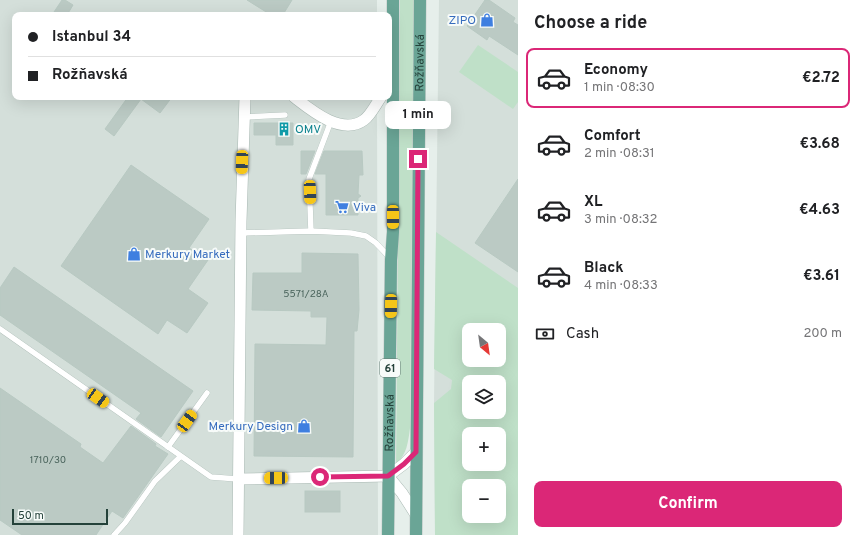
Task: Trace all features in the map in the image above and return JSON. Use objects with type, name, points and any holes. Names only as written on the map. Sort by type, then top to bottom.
[{"type":"main road","name":"Rožňavská","points":[[392,41],[393,0]]},
{"type":"main road","name":"Rožňavská","points":[[416,535],[420,0]]},
{"type":"main road","name":"Rožňavská","points":[[388,535],[391,260],[393,232],[391,100]]},
{"type":"street","points":[[238,535],[241,233],[245,100]]},
{"type":"street","points":[[298,100],[315,113],[331,121],[352,126],[365,119],[379,100]]},
{"type":"street","points":[[238,479],[388,476],[404,464],[416,452]]},
{"type":"street","points":[[388,476],[402,492],[416,515]]},
{"type":"lane","points":[[244,117],[285,115]]},
{"type":"lane","points":[[311,231],[309,179],[331,121]]},
{"type":"lane","points":[[241,233],[311,231],[351,233],[366,236],[376,243],[391,260]]},
{"type":"lane","points":[[0,329],[210,478],[238,479]]},
{"type":"lane","points":[[168,448],[208,393]]},
{"type":"lane","points":[[114,535],[125,523],[155,481],[180,457]]},
{"type":"shaded area","points":[[0,0],[377,0],[377,12],[12,12],[12,100],[377,100],[378,535],[0,535]]},
{"type":"shaded area","points":[[439,0],[518,0],[518,535],[435,535],[434,403]]},
{"type":"green space","points":[[400,0],[414,0],[410,428],[405,452],[396,464]]},
{"type":"green space","points":[[478,45],[518,72],[518,102],[513,109],[459,72]]},
{"type":"green space","points":[[436,232],[518,288],[518,535],[435,535],[434,403],[451,389],[452,380],[434,369]]},
{"type":"building","points":[[62,0],[65,0],[73,5],[69,12],[54,12]]},
{"type":"building","points":[[247,0],[292,0],[285,12],[266,12]]},
{"type":"building","points":[[485,0],[489,0],[515,18],[513,22],[518,25],[518,55],[489,36],[487,40],[467,26]]},
{"type":"building","points":[[126,100],[140,100],[114,136],[105,129]]},
{"type":"building","points":[[142,100],[170,100],[160,113]]},
{"type":"building","points":[[254,123],[293,123],[293,145],[276,145],[276,135],[254,135]]},
{"type":"building","points":[[301,151],[315,151],[306,174],[301,174]]},
{"type":"building","points":[[324,151],[362,151],[363,175],[359,175],[358,194],[361,196],[358,198],[358,215],[326,215],[326,174],[315,174]]},
{"type":"building","name":"Merkury Market","points":[[131,165],[209,219],[189,248],[208,260],[188,289],[208,303],[187,333],[167,320],[158,334],[61,266]]},
{"type":"building","points":[[518,179],[518,272],[475,243]]},
{"type":"building","name":"Merkury Design","points":[[302,253],[358,254],[359,310],[357,331],[354,331],[353,457],[254,456],[255,344],[326,345],[327,317],[311,317],[311,311],[252,310],[253,273],[302,273]]},
{"type":"building","points":[[14,267],[193,391],[161,437],[136,419],[141,413],[0,315],[0,288]]},
{"type":"building","points":[[0,388],[81,444],[80,447],[103,463],[131,426],[156,444],[155,446],[168,454],[123,518],[112,511],[96,535],[22,535],[0,520]]},
{"type":"building","points":[[305,491],[340,491],[340,512],[305,512]]},
{"type":"place","name":"ZIPO","points":[[487,20]]},
{"type":"place","name":"OMV","points":[[284,129]]},
{"type":"place","name":"Viva","points":[[342,207]]},
{"type":"place","name":"Merkury Market","points":[[134,254]]},
{"type":"place","name":"Merkury Design","points":[[304,426]]},
{"type":"route","points":[[320,477],[388,476],[404,464],[416,452],[418,159]]}]
